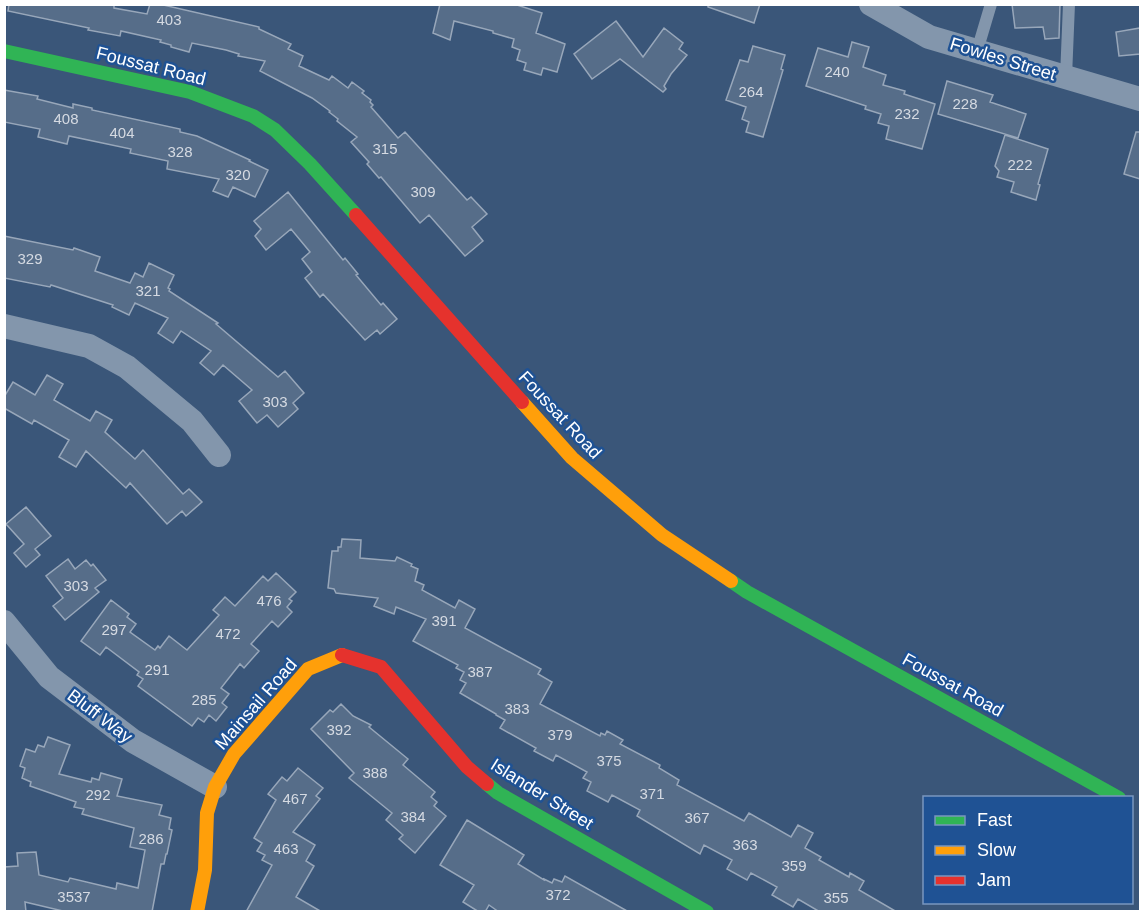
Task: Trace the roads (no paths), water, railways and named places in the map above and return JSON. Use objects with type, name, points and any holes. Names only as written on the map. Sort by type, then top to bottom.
[{"type":"main road","name":"Foussat Road","points":[[4,51],[190,92],[253,117],[275,130],[310,164],[572,458],[662,536],[747,591],[1115,796]]},
{"type":"main road","name":"Mainsail Road","points":[[197,912],[205,870],[207,813],[215,787],[234,754],[308,669],[341,654],[354,657]]},
{"type":"main road","name":"Islander Street","points":[[354,657],[381,667],[467,767],[498,793],[707,912]]},
{"type":"street","name":"Fowles Street","points":[[871,4],[929,37],[1140,99]]},
{"type":"street","points":[[4,326],[89,346],[127,367],[192,421],[219,455]]},
{"type":"street","name":"Bluff Way","points":[[4,622],[49,677],[133,741],[215,787]]},
{"type":"lane","points":[[977,51],[992,4]]},
{"type":"lane","points":[[1066,77],[1069,4]]}]
